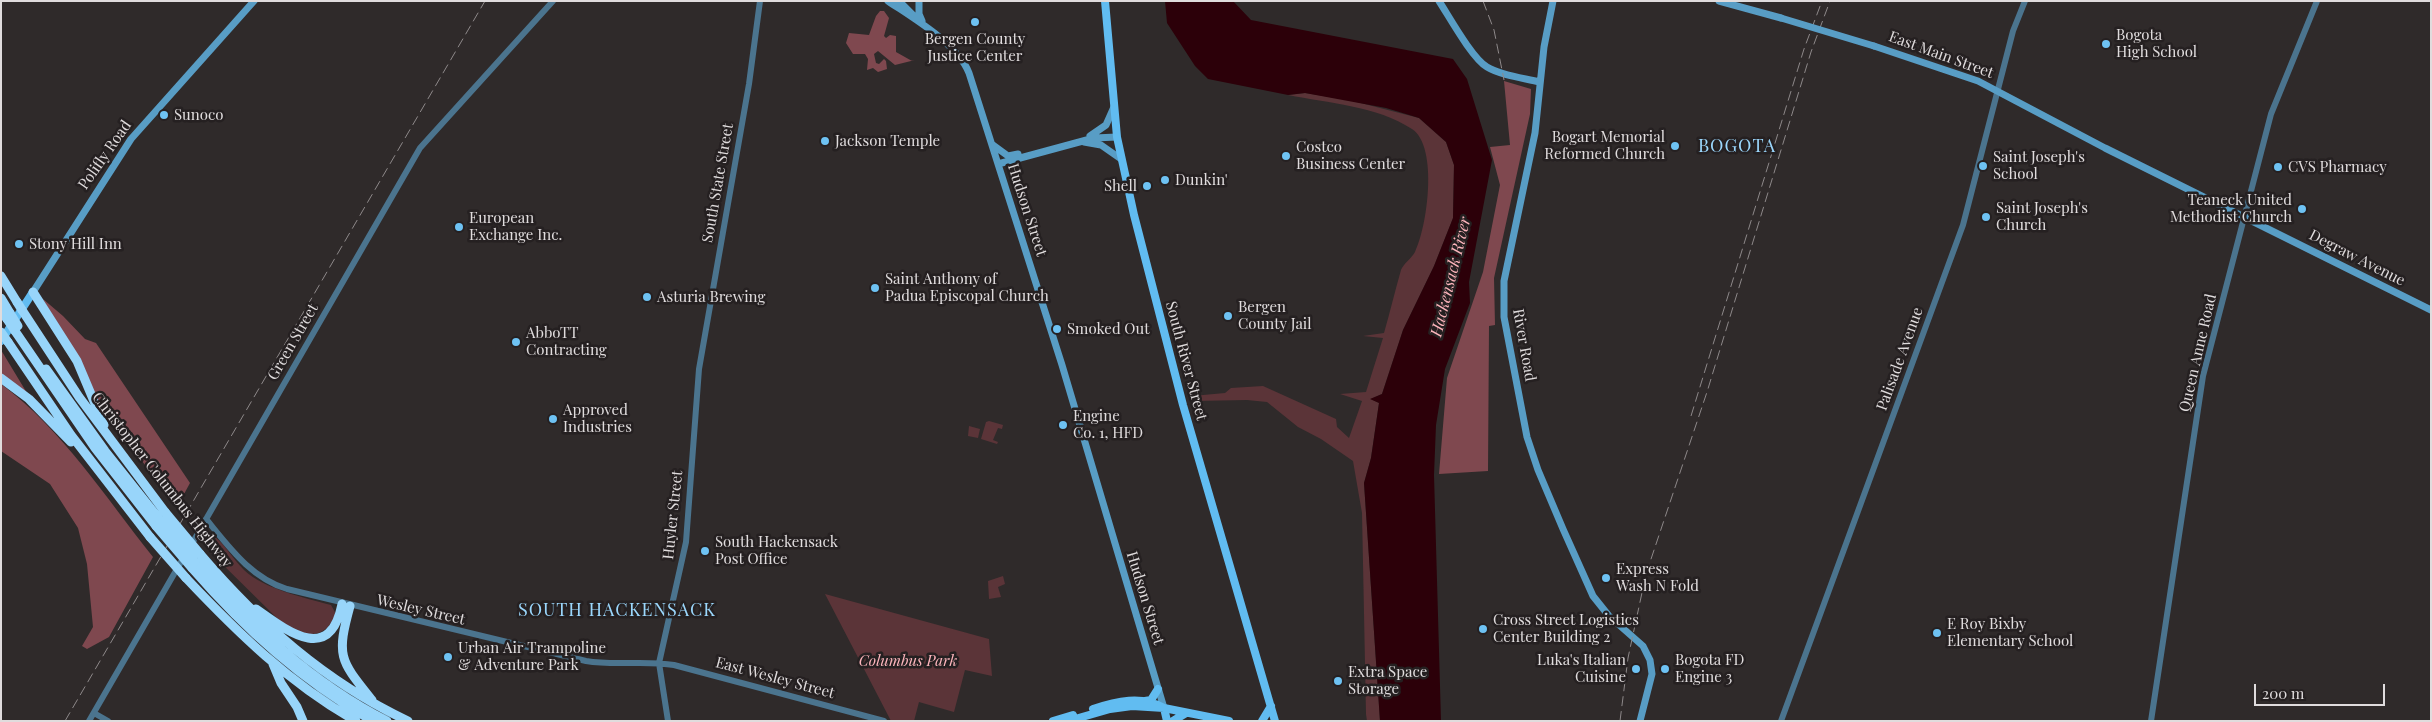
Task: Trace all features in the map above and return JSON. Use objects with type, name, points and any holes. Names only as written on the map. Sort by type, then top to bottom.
[{"type":"highway","name":"Christopher Columbus Highway","points":[[1,276],[79,397],[165,512],[238,597],[272,631],[309,661],[376,705],[408,721]]},
{"type":"highway","points":[[33,292],[77,361],[108,434]]},
{"type":"highway","name":"Christopher Columbus Highway","points":[[1,298],[6,314],[158,523],[233,614],[280,658],[319,687],[373,721]]},
{"type":"highway","points":[[1,332],[5,342],[90,459],[150,536],[186,578],[227,621],[273,664],[323,701],[356,721]]},
{"type":"highway","points":[[1,378],[29,399],[90,459]]},
{"type":"highway","name":"Christopher Columbus Highway","points":[[193,565],[288,657],[340,694],[387,721]]},
{"type":"highway","points":[[238,597],[287,631],[306,639],[320,637],[328,633],[338,621],[346,605]]},
{"type":"highway","points":[[346,605],[341,643],[343,658],[351,674],[376,705]]},
{"type":"highway","points":[[273,664],[281,683],[297,707],[302,721]]},
{"type":"main road","name":"Polifly Road","points":[[5,342],[33,292],[131,139],[254,1]]},
{"type":"main road","name":"Hudson Street","points":[[888,1],[900,3],[961,57],[966,65],[1062,365],[1168,721]]},
{"type":"main road","points":[[919,1],[919,14],[924,26]]},
{"type":"main road","name":"South River Street","points":[[1104,1],[1117,137],[1121,159],[1183,405],[1275,721]]},
{"type":"main road","points":[[1439,1],[1473,54],[1483,64],[1504,73],[1540,82]]},
{"type":"main road","name":"River Road","points":[[1553,1],[1544,47],[1536,128],[1504,281],[1504,318],[1523,420],[1538,470],[1593,596],[1606,613],[1643,646],[1650,660],[1652,674],[1640,721]]},
{"type":"main road","name":"East Main Street","points":[[1719,1],[1963,74],[2110,150]]},
{"type":"main road","points":[[1078,141],[1099,131],[1106,125],[1114,107]]},
{"type":"main road","points":[[998,164],[1078,141],[1117,137]]},
{"type":"main road","points":[[1078,141],[1101,145],[1121,159]]},
{"type":"main road","points":[[992,145],[1008,156],[1038,152]]},
{"type":"main road","name":"Degraw Avenue","points":[[2110,150],[2431,310]]},
{"type":"main road","points":[[1053,721],[1114,702],[1151,700],[1158,689]]},
{"type":"main road","points":[[1145,701],[1164,708]]},
{"type":"main road","points":[[1262,721],[1271,706]]},
{"type":"main road","points":[[1068,721],[1121,707],[1164,708],[1228,721]]},
{"type":"main road","points":[[1173,721],[1176,717],[1187,712]]},
{"type":"street","name":"Green Street","points":[[89,721],[420,148],[553,1]]},
{"type":"street","name":"South State Street","points":[[699,369],[749,84],[760,1]]},
{"type":"street","points":[[758,19],[765,1]]},
{"type":"street","name":"Palisade Avenue","points":[[1781,721],[1963,225],[2013,30],[2025,1]]},
{"type":"street","name":"Queen Anne Road","points":[[2151,721],[2203,376],[2271,114],[2317,1]]},
{"type":"street","name":"Huyler Street","points":[[668,721],[659,663],[686,542],[699,369]]},
{"type":"street","name":"Wesley Street","points":[[206,519],[241,561],[262,578],[278,587],[346,605],[586,661],[659,663]]},
{"type":"street","name":"East Wesley Street","points":[[659,663],[789,694],[884,721]]},
{"type":"street","points":[[94,713],[108,721]]},
{"type":"green space","points":[[1305,93],[1349,100],[1419,118],[1446,142],[1454,165],[1453,218],[1434,266],[1403,330],[1382,394],[1371,399],[1379,403],[1371,458],[1364,483],[1380,721],[1367,721],[1366,714],[1362,513],[1353,461],[1321,439],[1298,427],[1267,402],[1247,400],[1193,401],[1192,396],[1225,393],[1231,388],[1263,386],[1336,419],[1337,427],[1349,438],[1362,401],[1340,394],[1366,392],[1383,338],[1363,336],[1384,333],[1401,270],[1412,257],[1419,241],[1428,188],[1426,152],[1420,138],[1412,129],[1398,121],[1368,110],[1288,95]]},
{"type":"green space","points":[[989,421],[1003,425],[1002,429],[998,428],[993,440],[998,442],[997,444],[981,439],[986,422]]},
{"type":"green space","points":[[969,426],[980,429],[978,438],[968,436]]},
{"type":"green space","points":[[210,533],[220,541],[252,577],[273,588],[331,605],[336,614],[332,622],[327,628],[315,634],[302,633],[286,627],[209,551],[200,537]]},
{"type":"green space","points":[[1003,576],[1005,584],[998,587],[1001,597],[989,599],[988,581]]},
{"type":"green space","name":"Columbus Park","points":[[825,594],[989,639],[992,676],[965,670],[954,712],[919,702],[914,721],[891,721]]},
{"type":"shaded area","points":[[880,11],[884,11],[889,18],[884,36],[886,38],[890,35],[896,36],[896,52],[912,61],[895,65],[878,51],[874,54],[876,63],[879,64],[884,59],[887,69],[878,72],[873,68],[867,70],[868,59],[865,54],[853,54],[846,43],[849,33],[869,35],[876,16]]},
{"type":"shaded area","points":[[1504,81],[1531,89],[1530,114],[1494,278],[1495,325],[1489,326],[1488,471],[1439,474],[1447,378],[1483,272],[1500,185],[1490,147],[1510,145]]},
{"type":"shaded area","points":[[43,299],[85,339],[96,343],[190,483],[177,507],[97,402]]},
{"type":"shaded area","points":[[1,350],[27,393],[1,374]]},
{"type":"shaded area","points":[[1,384],[23,402],[64,443],[153,557],[109,637],[87,649],[82,646],[93,627],[87,564],[78,528],[50,484],[1,451]]},
{"type":"water","name":"Hackensack River","points":[[1165,1],[1233,1],[1251,20],[1453,59],[1467,79],[1492,160],[1469,282],[1470,303],[1445,369],[1436,425],[1434,475],[1441,721],[1380,721],[1364,483],[1371,458],[1379,403],[1370,399],[1382,394],[1403,330],[1434,266],[1453,218],[1454,165],[1446,142],[1419,118],[1386,108],[1305,93],[1288,95],[1208,79],[1195,66],[1167,23]]},
{"type":"railway","points":[[65,721],[485,1]]},
{"type":"railway","points":[[1483,1],[1494,30],[1504,80]]},
{"type":"railway","points":[[1691,416],[1804,49],[1822,1]]},
{"type":"railway","points":[[1620,721],[1628,658],[1646,574],[1707,392],[1811,52],[1830,1]]},
{"type":"place","name":"Bergen County Justice Center","points":[[975,22]]},
{"type":"place","name":"Bogota High School","points":[[2106,44]]},
{"type":"place","name":"Sunoco","points":[[164,115]]},
{"type":"place","name":"Jackson Temple","points":[[825,141]]},
{"type":"place","name":"Bogart Memorial Reformed Church","points":[[1675,146]]},
{"type":"place","name":"Costco Business Center","points":[[1286,156]]},
{"type":"place","name":"Saint Joseph's School","points":[[1983,166]]},
{"type":"place","name":"CVS Pharmacy","points":[[2278,167]]},
{"type":"place","name":"Dunkin'","points":[[1165,180]]},
{"type":"place","name":"Shell","points":[[1147,186]]},
{"type":"place","name":"Teaneck United Methodist Church","points":[[2302,209]]},
{"type":"place","name":"Saint Joseph's Church","points":[[1986,217]]},
{"type":"place","name":"European Exchange Inc.","points":[[459,227]]},
{"type":"place","name":"Stony Hill Inn","points":[[19,244]]},
{"type":"place","name":"Saint Anthony of Padua Episcopal Church","points":[[875,288]]},
{"type":"place","name":"Asturia Brewing","points":[[647,297]]},
{"type":"place","name":"Bergen County Jail","points":[[1228,316]]},
{"type":"place","name":"Smoked Out","points":[[1057,329]]},
{"type":"place","name":"AbboTT Contracting","points":[[516,342]]},
{"type":"place","name":"Approved Industries","points":[[553,419]]},
{"type":"place","name":"Engine Co. 1, HFD","points":[[1063,425]]},
{"type":"place","name":"South Hackensack Post Office","points":[[705,551]]},
{"type":"place","name":"Express Wash N Fold","points":[[1606,578]]},
{"type":"place","name":"Cross Street Logistics Center Building 2","points":[[1483,629]]},
{"type":"place","name":"E Roy Bixby Elementary School","points":[[1937,633]]},
{"type":"place","name":"Urban Air Trampoline & Adventure Park","points":[[448,657]]},
{"type":"place","name":"Luka's Italian Cuisine","points":[[1636,669]]},
{"type":"place","name":"Bogota FD Engine 3","points":[[1665,669]]},
{"type":"place","name":"Extra Space Storage","points":[[1338,681]]},
{"type":"district","name":"BOGOTA","points":[[1737,146]]},
{"type":"district","name":"SOUTH HACKENSACK","points":[[617,610]]}]
